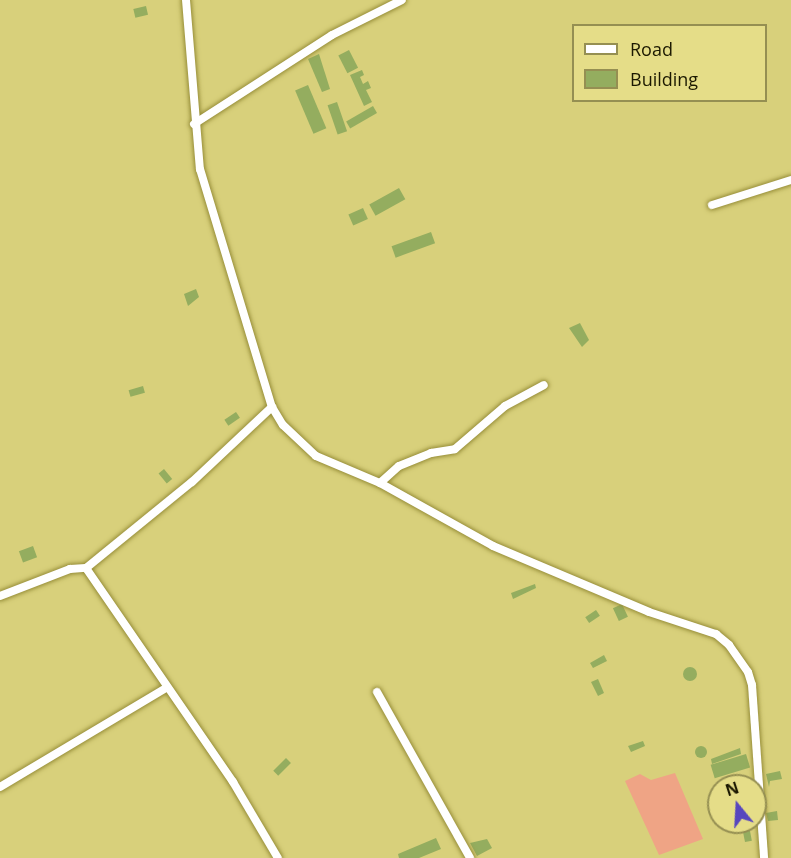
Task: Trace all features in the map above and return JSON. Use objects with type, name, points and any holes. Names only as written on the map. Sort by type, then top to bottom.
[{"type":"street","points":[[186,0],[194,124],[208,199],[272,407],[283,425],[315,456],[380,483],[493,546],[649,612],[716,634],[729,645],[745,666],[752,685],[764,858]]},
{"type":"street","points":[[194,124],[332,35],[402,0]]},
{"type":"street","points":[[712,205],[791,180]]},
{"type":"street","points":[[380,483],[399,465],[431,453],[455,449],[505,406],[544,385]]},
{"type":"street","points":[[0,597],[70,569],[86,568],[192,482],[272,407]]},
{"type":"street","points":[[86,568],[166,688],[233,782],[278,858]]},
{"type":"street","points":[[0,787],[166,688]]},
{"type":"street","points":[[378,692],[470,858]]},
{"type":"shaded area","points":[[675,773],[703,839],[659,855],[625,781],[640,774],[651,780]]},
{"type":"building","points":[[146,6],[148,15],[135,18],[133,9]]},
{"type":"building","points":[[349,50],[358,68],[347,73],[338,55]]},
{"type":"building","points":[[319,54],[330,89],[322,92],[308,59]]},
{"type":"building","points":[[362,70],[364,75],[360,77],[363,84],[368,81],[371,88],[366,90],[372,102],[364,106],[350,75]]},
{"type":"building","points":[[308,85],[326,128],[313,134],[295,90]]},
{"type":"building","points":[[337,102],[347,131],[338,135],[328,105]]},
{"type":"building","points":[[373,106],[377,113],[350,128],[346,122]]},
{"type":"building","points":[[399,188],[405,199],[376,216],[369,204]]},
{"type":"building","points":[[363,208],[368,219],[353,225],[348,215]]},
{"type":"building","points":[[431,232],[435,243],[396,258],[392,246]]},
{"type":"building","points":[[196,289],[199,297],[188,306],[184,294]]},
{"type":"building","points":[[580,323],[589,340],[582,347],[569,328]]},
{"type":"building","points":[[143,386],[145,393],[131,397],[129,390]]},
{"type":"building","points":[[236,412],[240,418],[228,426],[224,420]]},
{"type":"building","points":[[164,469],[172,479],[167,484],[159,473]]},
{"type":"building","points":[[33,546],[37,557],[23,562],[19,551]]},
{"type":"building","points":[[535,584],[536,588],[513,599],[511,593]]},
{"type":"building","points":[[622,604],[628,617],[619,621],[613,608]]},
{"type":"building","points":[[596,610],[600,616],[589,623],[585,617]]},
{"type":"building","points":[[604,655],[607,661],[593,668],[590,663]]},
{"type":"building","points":[[687,667],[693,667],[697,674],[693,681],[687,681],[683,677],[683,671]]},
{"type":"building","points":[[598,679],[604,693],[598,696],[591,682]]},
{"type":"building","points":[[643,741],[645,746],[631,752],[628,746]]},
{"type":"building","points":[[701,746],[707,752],[701,758],[695,752]]},
{"type":"building","points":[[740,748],[741,754],[712,764],[711,759]]},
{"type":"building","points":[[746,754],[750,767],[728,774],[713,774],[711,765]]},
{"type":"building","points":[[286,758],[291,763],[278,776],[273,771]]},
{"type":"building","points":[[780,771],[782,779],[770,781],[769,787],[766,774]]},
{"type":"building","points":[[777,811],[778,820],[768,821],[767,813]]},
{"type":"building","points":[[743,834],[751,834],[752,841],[745,842]]},
{"type":"building","points":[[436,838],[441,849],[419,858],[399,858],[398,854]]},
{"type":"building","points":[[487,839],[492,848],[477,856],[470,843]]}]
